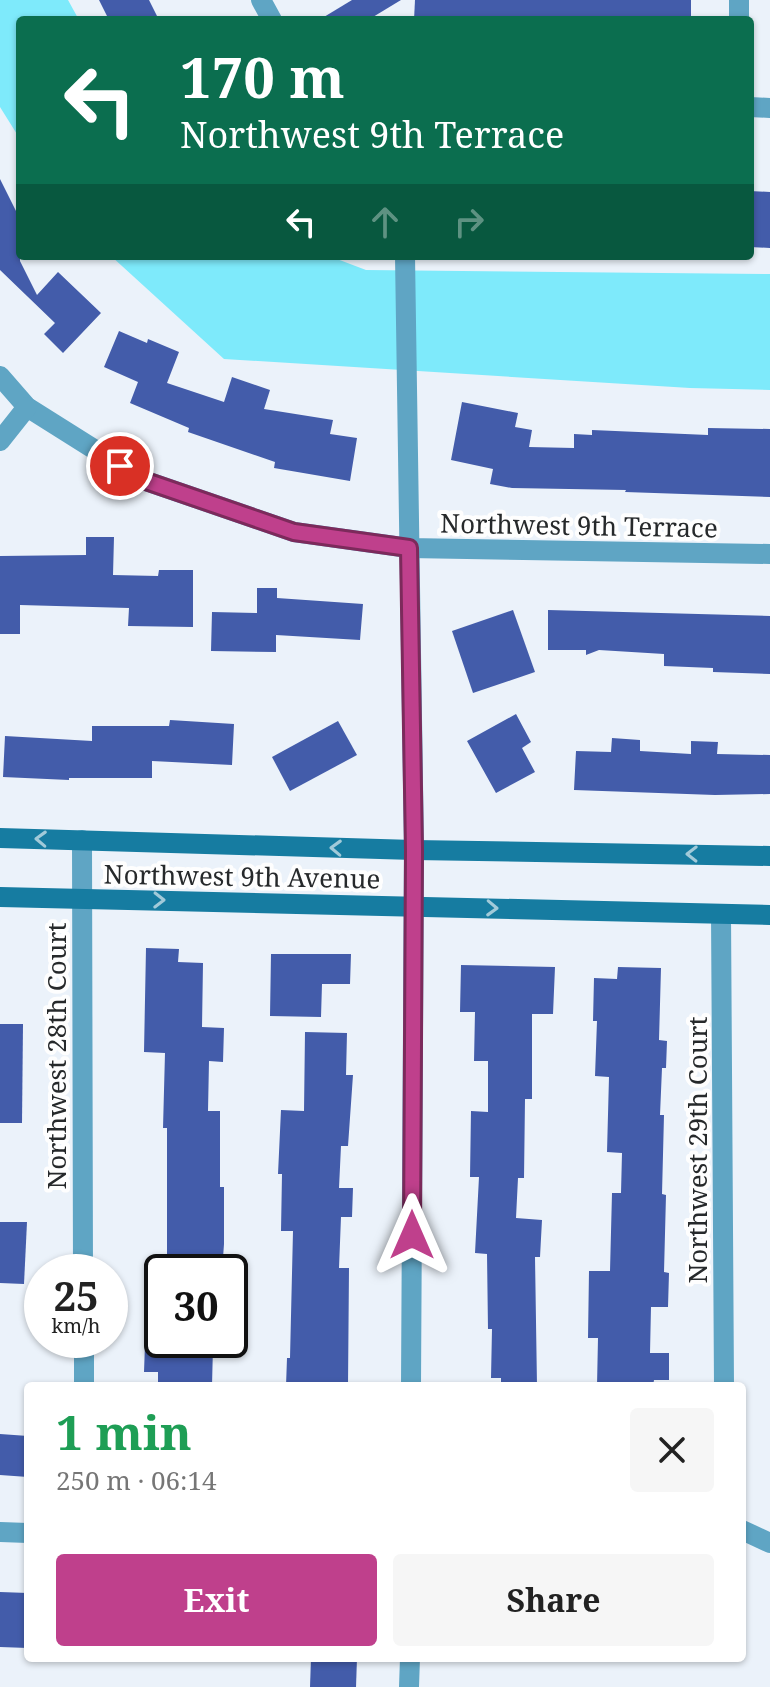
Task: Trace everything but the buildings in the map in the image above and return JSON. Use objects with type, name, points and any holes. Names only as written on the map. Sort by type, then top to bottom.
[{"type":"main road","name":"Northwest 9th Avenue","points":[[0,838],[770,856]]},
{"type":"main road","name":"Northwest 9th Avenue","points":[[0,897],[770,915]]},
{"type":"street","points":[[405,260],[414,850],[411,1382]]},
{"type":"street","name":"Northwest 9th Terrace","points":[[0,376],[27,407],[143,480],[294,532],[409,548],[770,554]]},
{"type":"street","points":[[0,441],[27,407]]},
{"type":"street","name":"Northwest 28th Court","points":[[82,840],[83,1254]]},
{"type":"street","name":"Northwest 29th Court","points":[[721,914],[724,1382]]},
{"type":"street","points":[[84,1358],[84,1382]]},
{"type":"street","points":[[0,1532],[24,1533]]},
{"type":"street","points":[[746,1532],[770,1543]]},
{"type":"street","points":[[409,1687],[410,1662]]},
{"type":"water","points":[[0,0],[68,0],[77,16],[16,16],[16,133],[0,107]]},
{"type":"water","points":[[115,260],[340,260],[366,270],[770,274],[770,390],[690,388],[224,359]]},
{"type":"route","points":[[120,466],[143,480],[294,532],[409,548],[414,850],[412,1235]]}]
